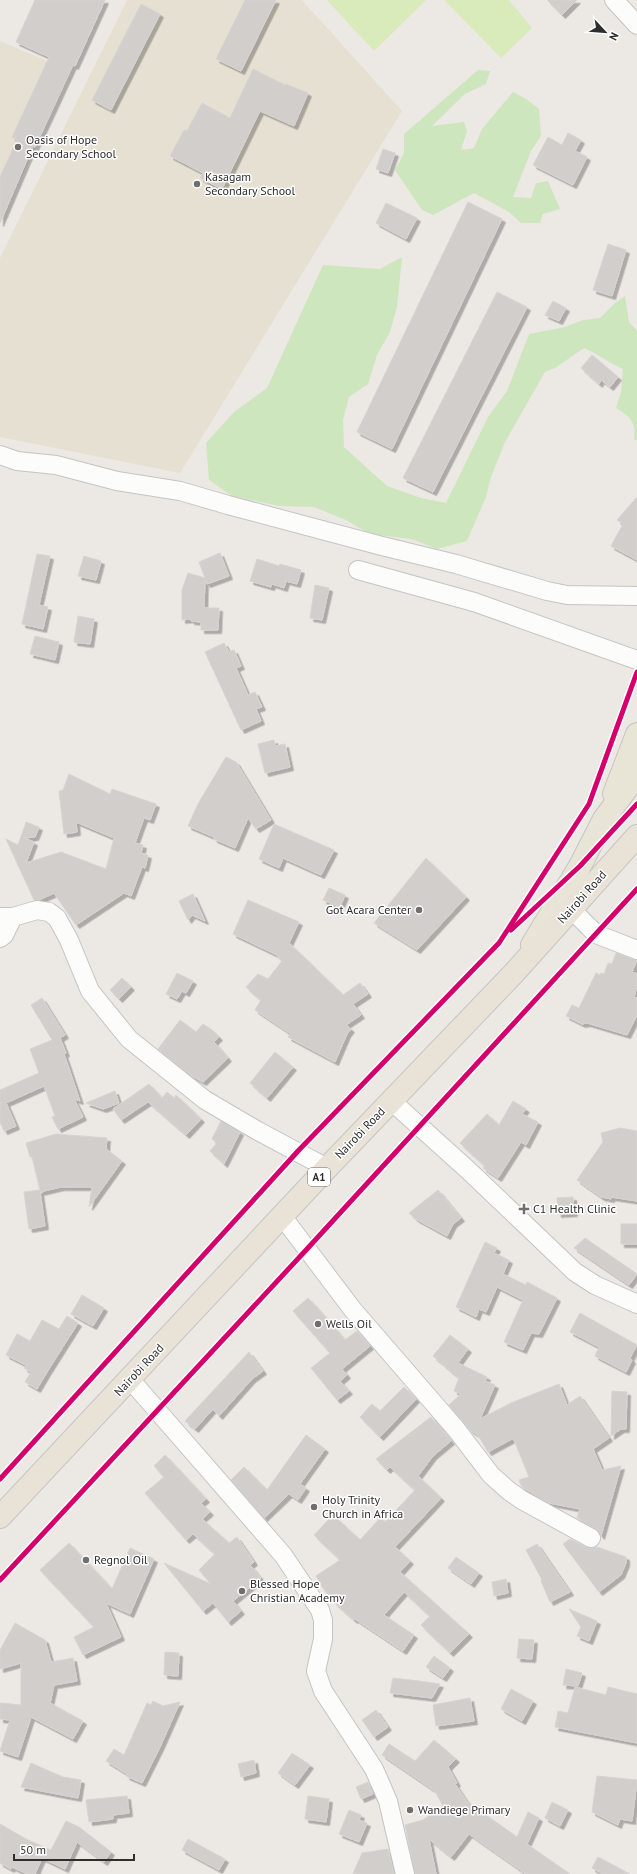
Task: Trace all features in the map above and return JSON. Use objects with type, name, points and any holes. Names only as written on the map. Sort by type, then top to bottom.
[{"type":"highway","name":"Nairobi Road","points":[[0,1517],[327,1168],[514,973],[637,836]]},
{"type":"highway","name":"Nairobi Road","points":[[0,1529],[637,852]]},
{"type":"main road","points":[[514,973],[580,866],[604,819],[637,734]]},
{"type":"main road","points":[[604,819],[637,775]]},
{"type":"street","points":[[614,0],[637,25]]},
{"type":"street","points":[[0,455],[16,461],[56,465],[117,481],[180,491],[382,546],[456,564],[547,591],[567,595],[637,596]]},
{"type":"street","points":[[358,570],[474,602],[637,660]]},
{"type":"street","points":[[0,938],[4,935],[7,917],[38,910],[49,912],[56,918],[69,940],[90,991],[129,1039],[205,1100],[258,1131],[327,1168]]},
{"type":"street","points":[[578,916],[596,934],[637,950]]},
{"type":"street","points":[[397,1106],[522,1220],[575,1272],[595,1285],[637,1304]]},
{"type":"street","points":[[288,1224],[353,1310],[456,1430],[491,1476],[522,1500],[591,1538]]},
{"type":"street","points":[[135,1385],[283,1555],[320,1610],[323,1620],[323,1639],[316,1671],[323,1691],[374,1769],[388,1801],[399,1842],[405,1874]]},
{"type":"shaded area","name":"Kasagam Secondary School","points":[[127,0],[302,0],[402,111],[180,473],[0,437],[0,258]]},
{"type":"shaded area","name":"Oasis of Hope Secondary School","points":[[0,41],[71,71],[0,222]]},
{"type":"green space","points":[[327,0],[426,0],[374,51]]},
{"type":"green space","points":[[444,0],[509,0],[532,28],[501,58]]},
{"type":"green space","points":[[478,70],[490,71],[486,84],[465,94],[432,126],[464,122],[467,131],[461,150],[474,148],[482,129],[513,92],[526,99],[539,109],[541,136],[531,151],[513,197],[531,198],[536,183],[548,181],[560,209],[543,214],[540,223],[521,223],[509,212],[474,193],[433,215],[422,210],[395,170],[404,153],[404,134]]},
{"type":"green space","points":[[402,257],[397,307],[390,332],[377,355],[368,384],[349,397],[343,420],[344,447],[387,486],[421,498],[446,503],[488,417],[507,391],[529,334],[565,327],[583,320],[600,318],[615,303],[625,296],[629,322],[637,331],[637,440],[634,440],[633,424],[629,417],[616,408],[621,392],[623,369],[584,348],[555,368],[545,372],[505,442],[491,477],[486,497],[467,541],[437,549],[411,539],[370,534],[346,520],[314,507],[279,506],[232,496],[209,480],[206,443],[234,412],[267,388],[323,265],[380,269]]},
{"type":"building","points":[[35,0],[105,0],[75,66],[73,65],[35,147],[33,146],[0,223],[0,177],[17,140],[12,137],[49,57],[16,42]]},
{"type":"building","points":[[245,0],[276,0],[241,71],[216,59]]},
{"type":"building","points":[[547,0],[577,0],[562,15]]},
{"type":"building","points":[[141,4],[160,14],[111,110],[92,100]]},
{"type":"building","points":[[253,69],[285,85],[286,84],[308,93],[294,126],[260,111],[222,189],[200,178],[203,173],[170,156],[184,130],[187,131],[202,103],[230,118]]},
{"type":"building","points":[[568,133],[581,140],[575,151],[587,157],[573,185],[533,165],[548,137],[562,145]]},
{"type":"building","points":[[383,149],[395,153],[388,173],[376,169]]},
{"type":"building","points":[[468,202],[502,219],[392,449],[357,432]]},
{"type":"building","points":[[386,203],[417,218],[406,239],[376,223]]},
{"type":"building","points":[[608,244],[626,250],[612,296],[593,290]]},
{"type":"building","points":[[497,292],[527,307],[433,492],[403,478]]},
{"type":"building","points":[[553,301],[566,308],[559,321],[545,315]]},
{"type":"building","points":[[592,355],[618,377],[610,387],[601,380],[599,384],[581,368]]},
{"type":"building","points":[[637,497],[637,560],[611,546],[623,524],[617,520]]},
{"type":"building","points":[[220,553],[229,576],[207,584],[205,580],[204,608],[219,608],[218,630],[201,630],[201,622],[191,621],[191,619],[182,620],[182,590],[188,573],[205,578],[199,562]]},
{"type":"building","points":[[37,554],[50,556],[39,605],[48,607],[43,629],[22,624]]},
{"type":"building","points":[[84,556],[101,561],[96,580],[78,576]]},
{"type":"building","points":[[257,559],[279,566],[280,564],[301,570],[297,584],[286,581],[284,588],[272,584],[271,587],[250,581]]},
{"type":"building","points":[[315,585],[329,588],[322,620],[310,618]]},
{"type":"building","points":[[78,616],[94,619],[90,644],[74,642]]},
{"type":"building","points":[[35,636],[59,642],[55,660],[30,654]]},
{"type":"building","points":[[224,643],[229,652],[234,650],[241,666],[236,668],[248,695],[255,692],[262,707],[256,709],[261,721],[241,730],[205,652]]},
{"type":"building","points":[[274,740],[275,746],[285,744],[290,767],[265,773],[258,744]]},
{"type":"building","points":[[226,757],[236,762],[271,820],[256,829],[248,818],[235,848],[188,826],[198,804]]},
{"type":"building","points":[[69,774],[110,794],[112,789],[156,804],[150,820],[144,818],[135,843],[143,845],[141,853],[148,855],[145,868],[142,867],[131,896],[124,893],[76,925],[54,893],[39,900],[34,900],[6,839],[18,845],[26,822],[39,827],[35,837],[24,838],[34,842],[26,863],[61,852],[106,869],[114,838],[76,822],[77,832],[64,834],[59,791],[63,790]]},
{"type":"building","points":[[274,824],[334,850],[321,875],[283,858],[279,868],[259,859]]},
{"type":"building","name":"Got Acara Center","points":[[426,858],[466,897],[417,950],[374,923]]},
{"type":"building","points":[[329,888],[345,895],[340,907],[323,900]]},
{"type":"building","points":[[193,894],[205,921],[192,915],[188,920],[179,901]]},
{"type":"building","points":[[248,900],[299,922],[289,943],[343,995],[360,983],[368,994],[353,1004],[361,1015],[346,1025],[351,1029],[347,1034],[335,1062],[288,1037],[291,1034],[255,1010],[261,1000],[246,987],[258,974],[268,979],[282,961],[275,954],[233,934]]},
{"type":"building","points":[[616,953],[637,960],[632,972],[637,974],[637,986],[634,997],[637,998],[637,1015],[627,1035],[587,1023],[582,1024],[566,1016],[572,1005],[579,1008],[596,973],[600,975],[601,973],[604,974],[608,963],[612,964]]},
{"type":"building","points":[[177,973],[193,981],[186,993],[182,991],[177,999],[166,994]]},
{"type":"building","points":[[122,978],[131,987],[119,999],[110,990]]},
{"type":"building","points":[[42,998],[65,1035],[60,1038],[80,1101],[74,1099],[83,1117],[58,1129],[52,1117],[55,1116],[44,1086],[6,1103],[16,1126],[4,1131],[0,1122],[0,1090],[39,1073],[30,1049],[52,1040],[31,1005]]},
{"type":"building","points":[[180,1020],[196,1032],[203,1024],[212,1030],[219,1037],[214,1042],[228,1058],[203,1082],[192,1076],[158,1049]]},
{"type":"building","points":[[275,1052],[293,1067],[267,1098],[250,1083]]},
{"type":"building","points":[[149,1084],[162,1098],[167,1092],[174,1098],[176,1095],[201,1119],[186,1135],[148,1102],[121,1120],[113,1109]]},
{"type":"building","points":[[115,1091],[119,1103],[103,1109],[86,1103]]},
{"type":"building","points":[[513,1101],[526,1109],[522,1114],[538,1122],[526,1145],[521,1142],[498,1178],[483,1168],[485,1166],[460,1143],[487,1114],[499,1125]]},
{"type":"building","points":[[221,1121],[240,1132],[224,1164],[210,1151],[217,1143],[212,1139]]},
{"type":"building","points":[[620,1128],[637,1131],[637,1201],[601,1197],[577,1180],[603,1142],[601,1133]]},
{"type":"building","points":[[56,1134],[107,1138],[106,1149],[122,1161],[89,1207],[92,1187],[61,1187],[40,1192],[45,1226],[29,1229],[24,1192],[40,1190],[32,1157],[30,1157],[26,1143]]},
{"type":"building","points":[[438,1190],[461,1218],[453,1224],[447,1236],[416,1219],[409,1213]]},
{"type":"building","points":[[573,1197],[574,1213],[558,1214],[557,1198]]},
{"type":"building","points":[[621,1224],[637,1224],[637,1244],[621,1244]]},
{"type":"building","points":[[585,1238],[637,1274],[629,1285],[574,1248]]},
{"type":"building","points":[[485,1242],[497,1248],[494,1253],[509,1260],[503,1274],[526,1285],[527,1282],[557,1298],[539,1334],[531,1333],[523,1350],[504,1342],[523,1300],[497,1287],[486,1312],[479,1309],[476,1317],[456,1307]]},
{"type":"building","points":[[82,1295],[104,1308],[93,1326],[71,1314]]},
{"type":"building","points":[[308,1298],[345,1340],[357,1331],[370,1346],[342,1369],[347,1375],[340,1381],[349,1391],[337,1400],[311,1368],[330,1353],[293,1311]]},
{"type":"building","points":[[580,1313],[637,1345],[630,1358],[632,1360],[626,1372],[595,1356],[599,1347],[570,1332]]},
{"type":"building","points":[[67,1316],[78,1323],[37,1389],[25,1382],[31,1372],[24,1368],[26,1365],[6,1355],[17,1334],[30,1341],[42,1320],[59,1329]]},
{"type":"building","points":[[450,1335],[468,1349],[458,1363],[487,1377],[485,1381],[495,1385],[480,1419],[511,1403],[559,1384],[567,1405],[580,1396],[609,1438],[593,1449],[602,1470],[621,1466],[601,1536],[596,1529],[577,1518],[580,1509],[549,1503],[522,1487],[519,1480],[529,1477],[514,1440],[512,1439],[488,1452],[478,1435],[470,1430],[449,1405],[461,1394],[454,1391],[459,1378],[433,1356]]},
{"type":"building","points":[[249,1352],[263,1371],[252,1379],[219,1416],[213,1409],[195,1429],[185,1421]]},
{"type":"building","points":[[404,1387],[416,1399],[380,1437],[360,1417],[372,1404],[380,1411]]},
{"type":"building","points":[[612,1391],[627,1392],[626,1429],[621,1429],[611,1436]]},
{"type":"building","points":[[431,1417],[451,1441],[433,1456],[418,1476],[441,1498],[395,1547],[410,1561],[400,1572],[469,1634],[450,1653],[421,1625],[430,1616],[404,1592],[384,1615],[414,1635],[403,1651],[355,1619],[354,1620],[337,1605],[322,1587],[316,1576],[340,1560],[314,1535],[333,1515],[360,1540],[381,1517],[385,1522],[415,1490],[390,1467],[387,1470],[376,1459]]},
{"type":"building","points":[[306,1435],[325,1449],[300,1484],[306,1488],[298,1500],[289,1494],[264,1518],[231,1480],[244,1467],[267,1490]]},
{"type":"building","points":[[165,1455],[206,1499],[201,1503],[210,1512],[202,1519],[229,1543],[237,1537],[254,1562],[250,1565],[261,1578],[233,1601],[241,1611],[228,1622],[213,1603],[203,1611],[164,1563],[211,1584],[199,1570],[215,1554],[193,1534],[186,1540],[145,1493],[164,1477],[154,1466]]},
{"type":"building","points":[[570,1539],[586,1547],[597,1547],[626,1557],[626,1563],[621,1575],[599,1592],[563,1544]]},
{"type":"building","points":[[69,1543],[112,1589],[130,1548],[154,1559],[130,1614],[106,1603],[121,1637],[83,1655],[74,1637],[94,1627],[40,1570]]},
{"type":"building","points":[[537,1544],[570,1592],[550,1602],[541,1581],[542,1580],[526,1550]]},
{"type":"building","points":[[456,1557],[479,1573],[471,1584],[448,1568]]},
{"type":"building","points":[[506,1579],[508,1593],[494,1596],[492,1582]]},
{"type":"building","points":[[569,1609],[597,1621],[589,1641],[577,1636],[581,1627]]},
{"type":"building","points":[[15,1623],[45,1640],[51,1662],[73,1658],[77,1681],[54,1685],[50,1703],[83,1721],[73,1739],[31,1717],[18,1757],[0,1751],[10,1720],[0,1719],[0,1703],[21,1705],[21,1663],[0,1669],[0,1650]]},
{"type":"building","points":[[519,1639],[534,1640],[532,1659],[517,1658]]},
{"type":"building","points":[[165,1652],[179,1653],[178,1676],[164,1675]]},
{"type":"building","points":[[434,1656],[450,1668],[443,1678],[426,1667]]},
{"type":"building","points":[[566,1669],[582,1673],[578,1686],[563,1685]]},
{"type":"building","points":[[393,1678],[440,1684],[432,1698],[390,1693]]},
{"type":"building","points":[[575,1687],[606,1695],[608,1687],[637,1694],[637,1743],[555,1727],[558,1711],[568,1713]]},
{"type":"building","points":[[511,1689],[533,1701],[522,1721],[501,1709]]},
{"type":"building","points":[[470,1698],[474,1721],[436,1726],[433,1705]]},
{"type":"building","points":[[153,1701],[163,1706],[180,1702],[142,1783],[126,1776],[127,1774],[106,1761],[114,1749],[124,1755],[147,1703],[151,1705]]},
{"type":"building","points":[[376,1710],[388,1727],[374,1737],[362,1720]]},
{"type":"building","points":[[434,1740],[456,1759],[448,1767],[457,1783],[455,1784],[470,1806],[472,1805],[517,1837],[528,1812],[539,1818],[527,1844],[570,1874],[526,1874],[469,1834],[451,1857],[429,1839],[436,1874],[415,1874],[405,1825],[423,1820],[443,1806],[435,1791],[382,1755],[389,1744],[415,1761]]},
{"type":"building","points":[[292,1753],[310,1765],[295,1785],[278,1773]]},
{"type":"building","points":[[254,1760],[256,1773],[241,1777],[238,1764]]},
{"type":"building","points":[[31,1763],[63,1777],[81,1780],[78,1798],[21,1787]]},
{"type":"building","points":[[597,1776],[637,1780],[632,1821],[620,1819],[618,1825],[592,1812]]},
{"type":"building","points":[[368,1782],[373,1794],[361,1799],[356,1787]]},
{"type":"building","points":[[127,1796],[129,1813],[113,1815],[113,1819],[89,1822],[86,1800]]},
{"type":"building","points":[[308,1796],[329,1799],[326,1822],[305,1819]]},
{"type":"building","points":[[552,1802],[568,1810],[560,1826],[545,1818]]},
{"type":"building","points":[[349,1810],[361,1815],[359,1820],[367,1823],[359,1842],[339,1834]]},
{"type":"building","points":[[66,1821],[79,1827],[111,1852],[104,1862],[77,1842],[65,1869],[42,1858],[35,1874],[27,1874],[12,1867],[11,1869],[0,1863],[0,1824],[26,1839],[51,1850]]},
{"type":"building","points":[[188,1839],[225,1859],[219,1870],[182,1850]]},
{"type":"building","points":[[388,1849],[394,1874],[353,1874],[362,1853]]},
{"type":"building","points":[[598,1857],[630,1874],[603,1874],[592,1868]]},
{"type":"cycle path","points":[[0,1479],[298,1151],[499,943],[589,804],[637,672]]},
{"type":"cycle path","points":[[511,930],[580,866],[637,804]]},
{"type":"cycle path","points":[[0,1580],[307,1249],[637,889]]},
{"type":"place","name":"Oasis of Hope Secondary School","points":[[18,147]]},
{"type":"place","name":"Kasagam Secondary School","points":[[197,184]]},
{"type":"place","name":"Got Acara Center","points":[[419,910]]},
{"type":"place","name":"C1 Health Clinic","points":[[524,1209]]},
{"type":"place","name":"Wells Oil","points":[[318,1324]]},
{"type":"place","name":"Holy Trinity Church in Africa","points":[[314,1507]]},
{"type":"place","name":"Regnol Oil","points":[[86,1560]]},
{"type":"place","name":"Blessed Hope Christian Academy","points":[[242,1591]]},
{"type":"place","name":"Wandiege Primary","points":[[410,1810]]}]
